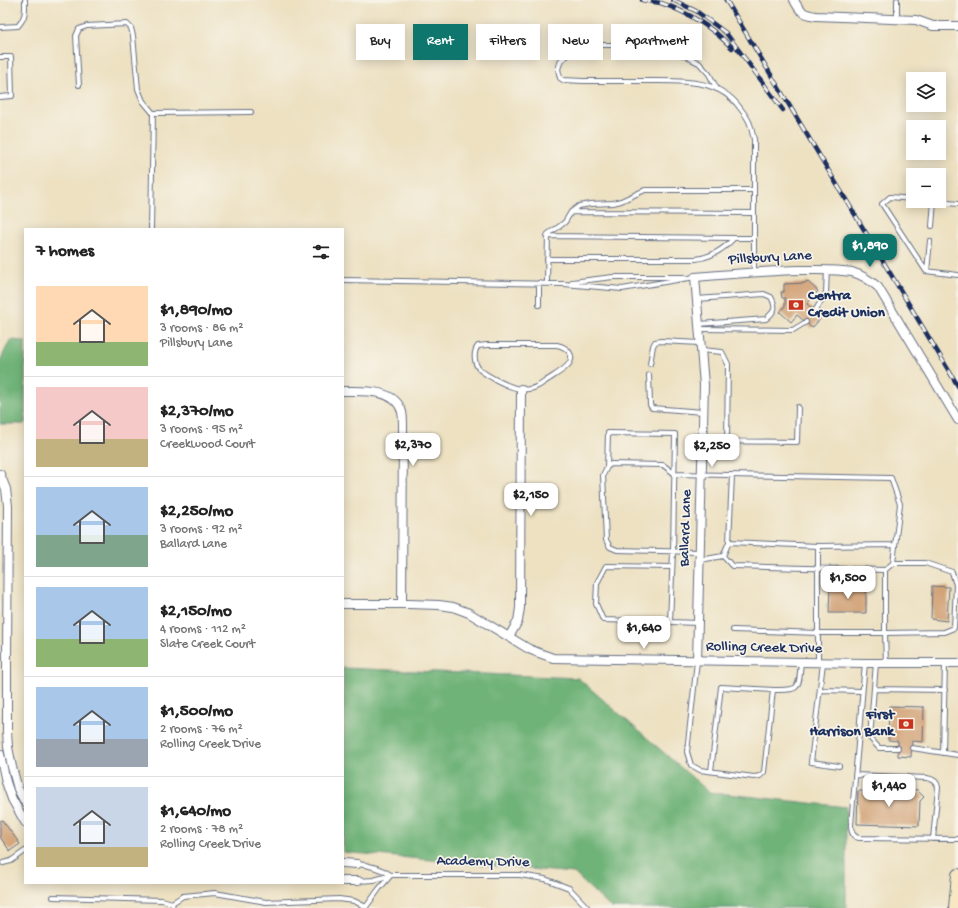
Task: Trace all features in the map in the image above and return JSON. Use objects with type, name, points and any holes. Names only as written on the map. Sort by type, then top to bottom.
[{"type":"main road","points":[[955,908],[958,875]]},
{"type":"street","points":[[794,0],[805,14],[816,16],[916,20],[933,26],[958,26]]},
{"type":"street","name":"Pillsbury Lane","points":[[695,277],[788,270],[827,270],[847,272],[871,280],[878,287],[958,420]]},
{"type":"street","name":"Ballard Lane","points":[[695,277],[704,385],[697,661]]},
{"type":"street","points":[[509,637],[518,621],[520,608],[522,389]]},
{"type":"street","points":[[344,391],[366,391],[384,394],[392,398],[402,410],[402,604]]},
{"type":"street","points":[[0,474],[6,489],[8,506],[8,747],[18,789],[24,800]]},
{"type":"street","name":"Rolling Creek Drive","points":[[344,604],[439,605],[458,608],[482,620],[529,649],[553,658],[820,663],[958,663]]},
{"type":"street","points":[[0,671],[7,656]]},
{"type":"street","points":[[0,734],[8,747]]},
{"type":"street","points":[[0,754],[6,782],[12,799],[24,821]]},
{"type":"street","name":"Academy Drive","points":[[344,863],[357,864]]},
{"type":"street","name":"Academy Drive","points":[[344,880],[358,881]]},
{"type":"lane","points":[[0,27],[18,26],[24,19],[25,0]]},
{"type":"lane","points":[[897,20],[898,0]]},
{"type":"lane","points":[[79,85],[76,36],[79,29],[87,26],[127,24],[131,28],[133,36],[138,89],[143,101],[153,113],[151,228]]},
{"type":"lane","points":[[717,89],[709,74],[699,63],[681,54],[664,50],[596,45],[578,48],[561,60],[558,69],[560,78],[563,80],[693,82],[717,89],[738,104],[750,125],[754,139],[754,272]]},
{"type":"lane","points":[[0,57],[11,57],[12,96],[0,97]]},
{"type":"lane","points":[[153,113],[251,112]]},
{"type":"lane","points":[[547,283],[547,236],[565,222],[571,212],[579,206],[622,201],[637,193],[652,189],[754,190]]},
{"type":"lane","points":[[906,198],[890,196],[882,204],[926,271],[958,275]]},
{"type":"lane","points":[[946,202],[958,204]]},
{"type":"lane","points":[[932,226],[933,208]]},
{"type":"lane","points":[[571,212],[754,213]]},
{"type":"lane","points":[[547,236],[754,238]]},
{"type":"lane","points":[[547,259],[696,259],[707,257],[722,250],[734,238]]},
{"type":"lane","points":[[926,271],[930,241]]},
{"type":"lane","points":[[815,311],[826,293],[827,270]]},
{"type":"lane","points":[[564,284],[613,277],[695,277]]},
{"type":"lane","points":[[344,280],[547,283],[622,289],[695,277]]},
{"type":"lane","points":[[539,283],[539,305]]},
{"type":"lane","points":[[697,299],[764,294],[771,297],[775,304],[773,313],[766,319],[699,327]]},
{"type":"lane","points":[[699,327],[793,330],[806,322]]},
{"type":"lane","points":[[650,364],[655,342],[661,341],[722,352],[728,364],[727,441]]},
{"type":"lane","points":[[557,345],[564,346],[568,350],[571,354],[568,365],[535,387],[522,389],[504,384],[480,369],[476,364],[475,357],[478,346],[557,345]]},
{"type":"lane","points":[[649,375],[650,405],[652,408],[703,412]]},
{"type":"lane","points":[[703,441],[797,442],[798,408]]},
{"type":"lane","points":[[670,622],[673,552],[675,434],[608,433],[607,467],[604,475],[606,540],[610,547],[617,550],[673,552],[700,556],[724,556]]},
{"type":"lane","points":[[607,467],[612,464],[663,465],[675,474],[890,478],[900,504],[892,563],[885,570],[886,663]]},
{"type":"lane","points":[[724,556],[730,542],[732,475]]},
{"type":"lane","points":[[730,542],[818,546],[895,545]]},
{"type":"lane","points":[[818,546],[818,633],[820,690],[811,762],[839,766]]},
{"type":"lane","points":[[724,556],[732,566],[885,570]]},
{"type":"lane","points":[[733,630],[885,634],[944,632],[954,628],[956,586],[952,572],[925,563],[892,563]]},
{"type":"lane","points":[[672,567],[606,566],[597,583],[596,604],[603,620],[698,623]]},
{"type":"lane","points":[[697,661],[687,752],[691,765],[700,770],[754,777],[760,776],[764,772],[773,690]]},
{"type":"lane","points":[[711,771],[721,687],[773,690],[794,689],[799,685],[801,662]]},
{"type":"lane","points":[[864,663],[851,825],[852,831],[855,836],[859,838],[958,839]]},
{"type":"lane","points":[[876,663],[870,738],[879,748],[898,748]]},
{"type":"lane","points":[[943,753],[945,663]]},
{"type":"lane","points":[[874,689],[945,690]]},
{"type":"lane","points":[[820,690],[862,691]]},
{"type":"lane","points":[[912,748],[958,755]]},
{"type":"lane","points":[[855,775],[928,778],[936,782],[938,793],[933,839]]},
{"type":"lane","points":[[3,863],[11,861],[24,852]]},
{"type":"lane","name":"Academy Drive","points":[[357,864],[368,865],[391,875]]},
{"type":"lane","points":[[53,897],[162,900],[172,903],[183,896],[215,893],[266,902],[339,899],[354,901],[366,907],[391,875]]},
{"type":"lane","name":"Academy Drive","points":[[358,881],[374,880],[391,875],[520,875],[545,879],[568,888],[588,908]]},
{"type":"lane","points":[[172,903],[173,908]]},
{"type":"green space","points":[[10,340],[24,341],[24,424],[0,424],[0,361]]},
{"type":"green space","points":[[344,668],[578,678],[709,792],[846,807],[846,908],[611,908],[574,873],[344,852]]},
{"type":"building","name":"Centra Credit Union","points":[[807,281],[818,291],[807,304],[822,317],[812,328],[797,315],[791,322],[780,312],[785,306],[785,298],[782,298],[781,292],[784,292],[784,284],[805,283]]},
{"type":"building","points":[[830,586],[866,587],[866,613],[829,613]]},
{"type":"building","points":[[932,586],[949,587],[947,621],[931,619]]},
{"type":"building","name":"First Harrison Bank","points":[[889,706],[924,707],[923,742],[912,741],[911,757],[898,756],[898,741],[888,740]]},
{"type":"building","points":[[916,789],[924,797],[920,801],[919,826],[857,824],[858,791],[912,793]]},
{"type":"building","points":[[2,820],[20,844],[10,851],[0,837],[0,821]]},
{"type":"railway","points":[[642,0],[661,3],[690,16],[716,33],[732,48]]},
{"type":"railway","points":[[673,0],[696,11],[726,33],[783,110]]},
{"type":"railway","points":[[726,0],[958,386]]},
{"type":"place","name":"Centra Credit Union","points":[[796,305]]},
{"type":"place","name":"First Harrison Bank","points":[[906,724]]}]
